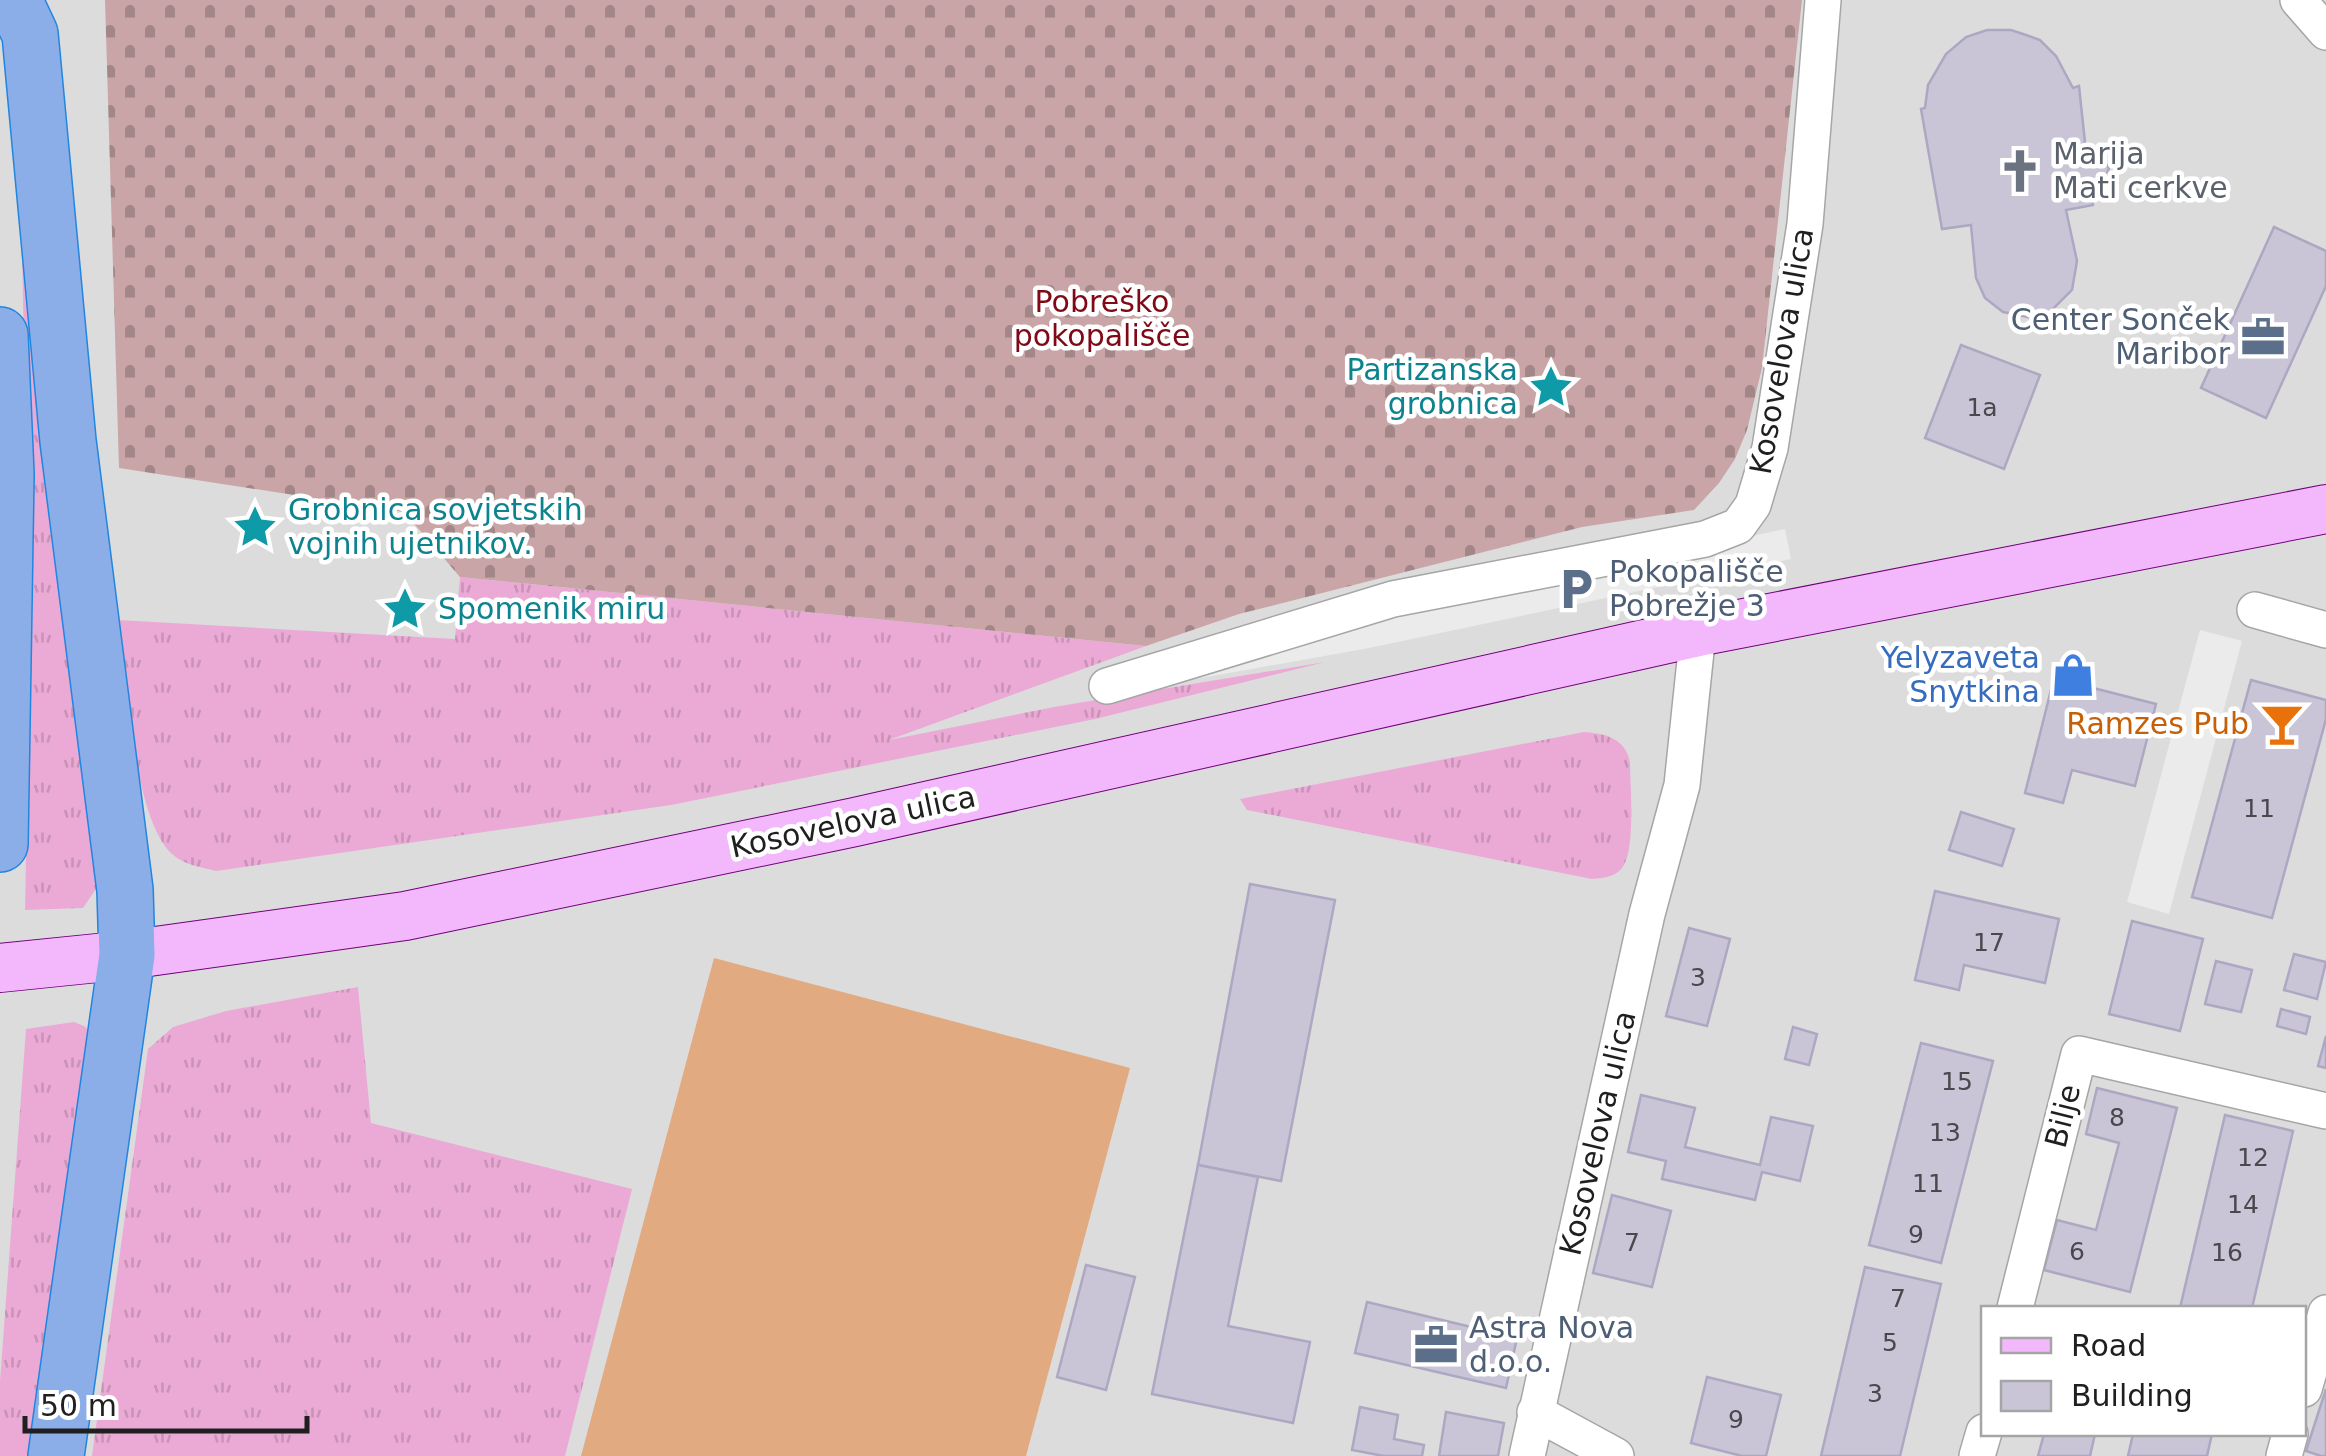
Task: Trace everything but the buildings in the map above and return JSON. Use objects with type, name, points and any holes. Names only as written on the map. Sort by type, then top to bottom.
[{"type":"highway","points":[[14,0],[30,34],[68,441],[125,890],[102,957],[56,1456]]},
{"type":"highway","points":[[0,335],[6,474],[0,844]]},
{"type":"street","name":"Kosovelova ulica","points":[[1107,686],[1393,599],[1705,539],[1738,526],[1753,505],[1770,448],[1805,224],[1824,0]]},
{"type":"street","points":[[2298,0],[2326,32]]},
{"type":"street","name":"Kosovelova ulica","points":[[0,968],[404,916],[855,822],[1698,632],[2326,509]]},
{"type":"street","points":[[2255,610],[2326,630]]},
{"type":"street","name":"Kosovelova ulica","points":[[1528,1456],[1647,914],[1682,785],[1698,632]]},
{"type":"street","name":"Bilje","points":[[2016,1306],[2079,1054],[2326,1112]]},
{"type":"street","points":[[2306,1382],[2326,1313]]},
{"type":"street","points":[[1535,1412],[1616,1456]]},
{"type":"shaded area","points":[[0,0],[2326,0],[2326,1456],[76,1456],[0,1434]]},
{"type":"shaded area","name":"Pokopališče Pobrežje 3","points":[[1785,529],[1791,559],[1369,648],[1145,688],[1363,619]]},
{"type":"shaded area","points":[[2200,630],[2242,641],[2169,914],[2127,902]]},
{"type":"shaded area","points":[[714,958],[1130,1068],[1026,1456],[581,1456]]},
{"type":"green space","name":"Pobreško pokopališče","points":[[105,0],[1802,0],[1762,368],[1747,430],[1735,459],[1694,510],[1582,527],[1239,614],[1146,646],[460,577],[404,512],[119,468]]},
{"type":"green space","points":[[21,198],[100,883],[83,908],[25,910],[30,654]]},
{"type":"green space","points":[[460,577],[1146,646],[889,740],[1054,707],[1325,662],[1095,719],[671,805],[216,871],[172,854],[159,836],[140,779],[118,620],[455,639]]},
{"type":"green space","points":[[1584,732],[1613,739],[1624,748],[1630,762],[1629,848],[1622,868],[1604,877],[1592,879],[1247,810],[1240,799]]},
{"type":"green space","points":[[358,987],[371,1123],[632,1189],[565,1456],[92,1456],[148,1049],[173,1027],[226,1011]]},
{"type":"green space","points":[[74,1022],[99,1039],[43,1456],[0,1456],[0,1381],[26,1029]]},
{"type":"place","name":"Marija Mati cerkve","points":[[2020,171]]},
{"type":"place","name":"Center Sonček Maribor","points":[[2263,337]]},
{"type":"place","name":"Partizanska grobnica","points":[[1551,387]]},
{"type":"place","name":"Grobnica sovjetskih vojnih ujetnikov.","points":[[255,527]]},
{"type":"place","name":"Pokopališče Pobrežje 3","points":[[1576,589]]},
{"type":"place","name":"Spomenik miru","points":[[405,609]]},
{"type":"place","name":"Yelyzaveta Snytkina","points":[[2073,675]]},
{"type":"place","name":"Ramzes Pub","points":[[2282,724]]},
{"type":"place","name":"Astra Nova d.o.o.","points":[[1436,1345]]}]
